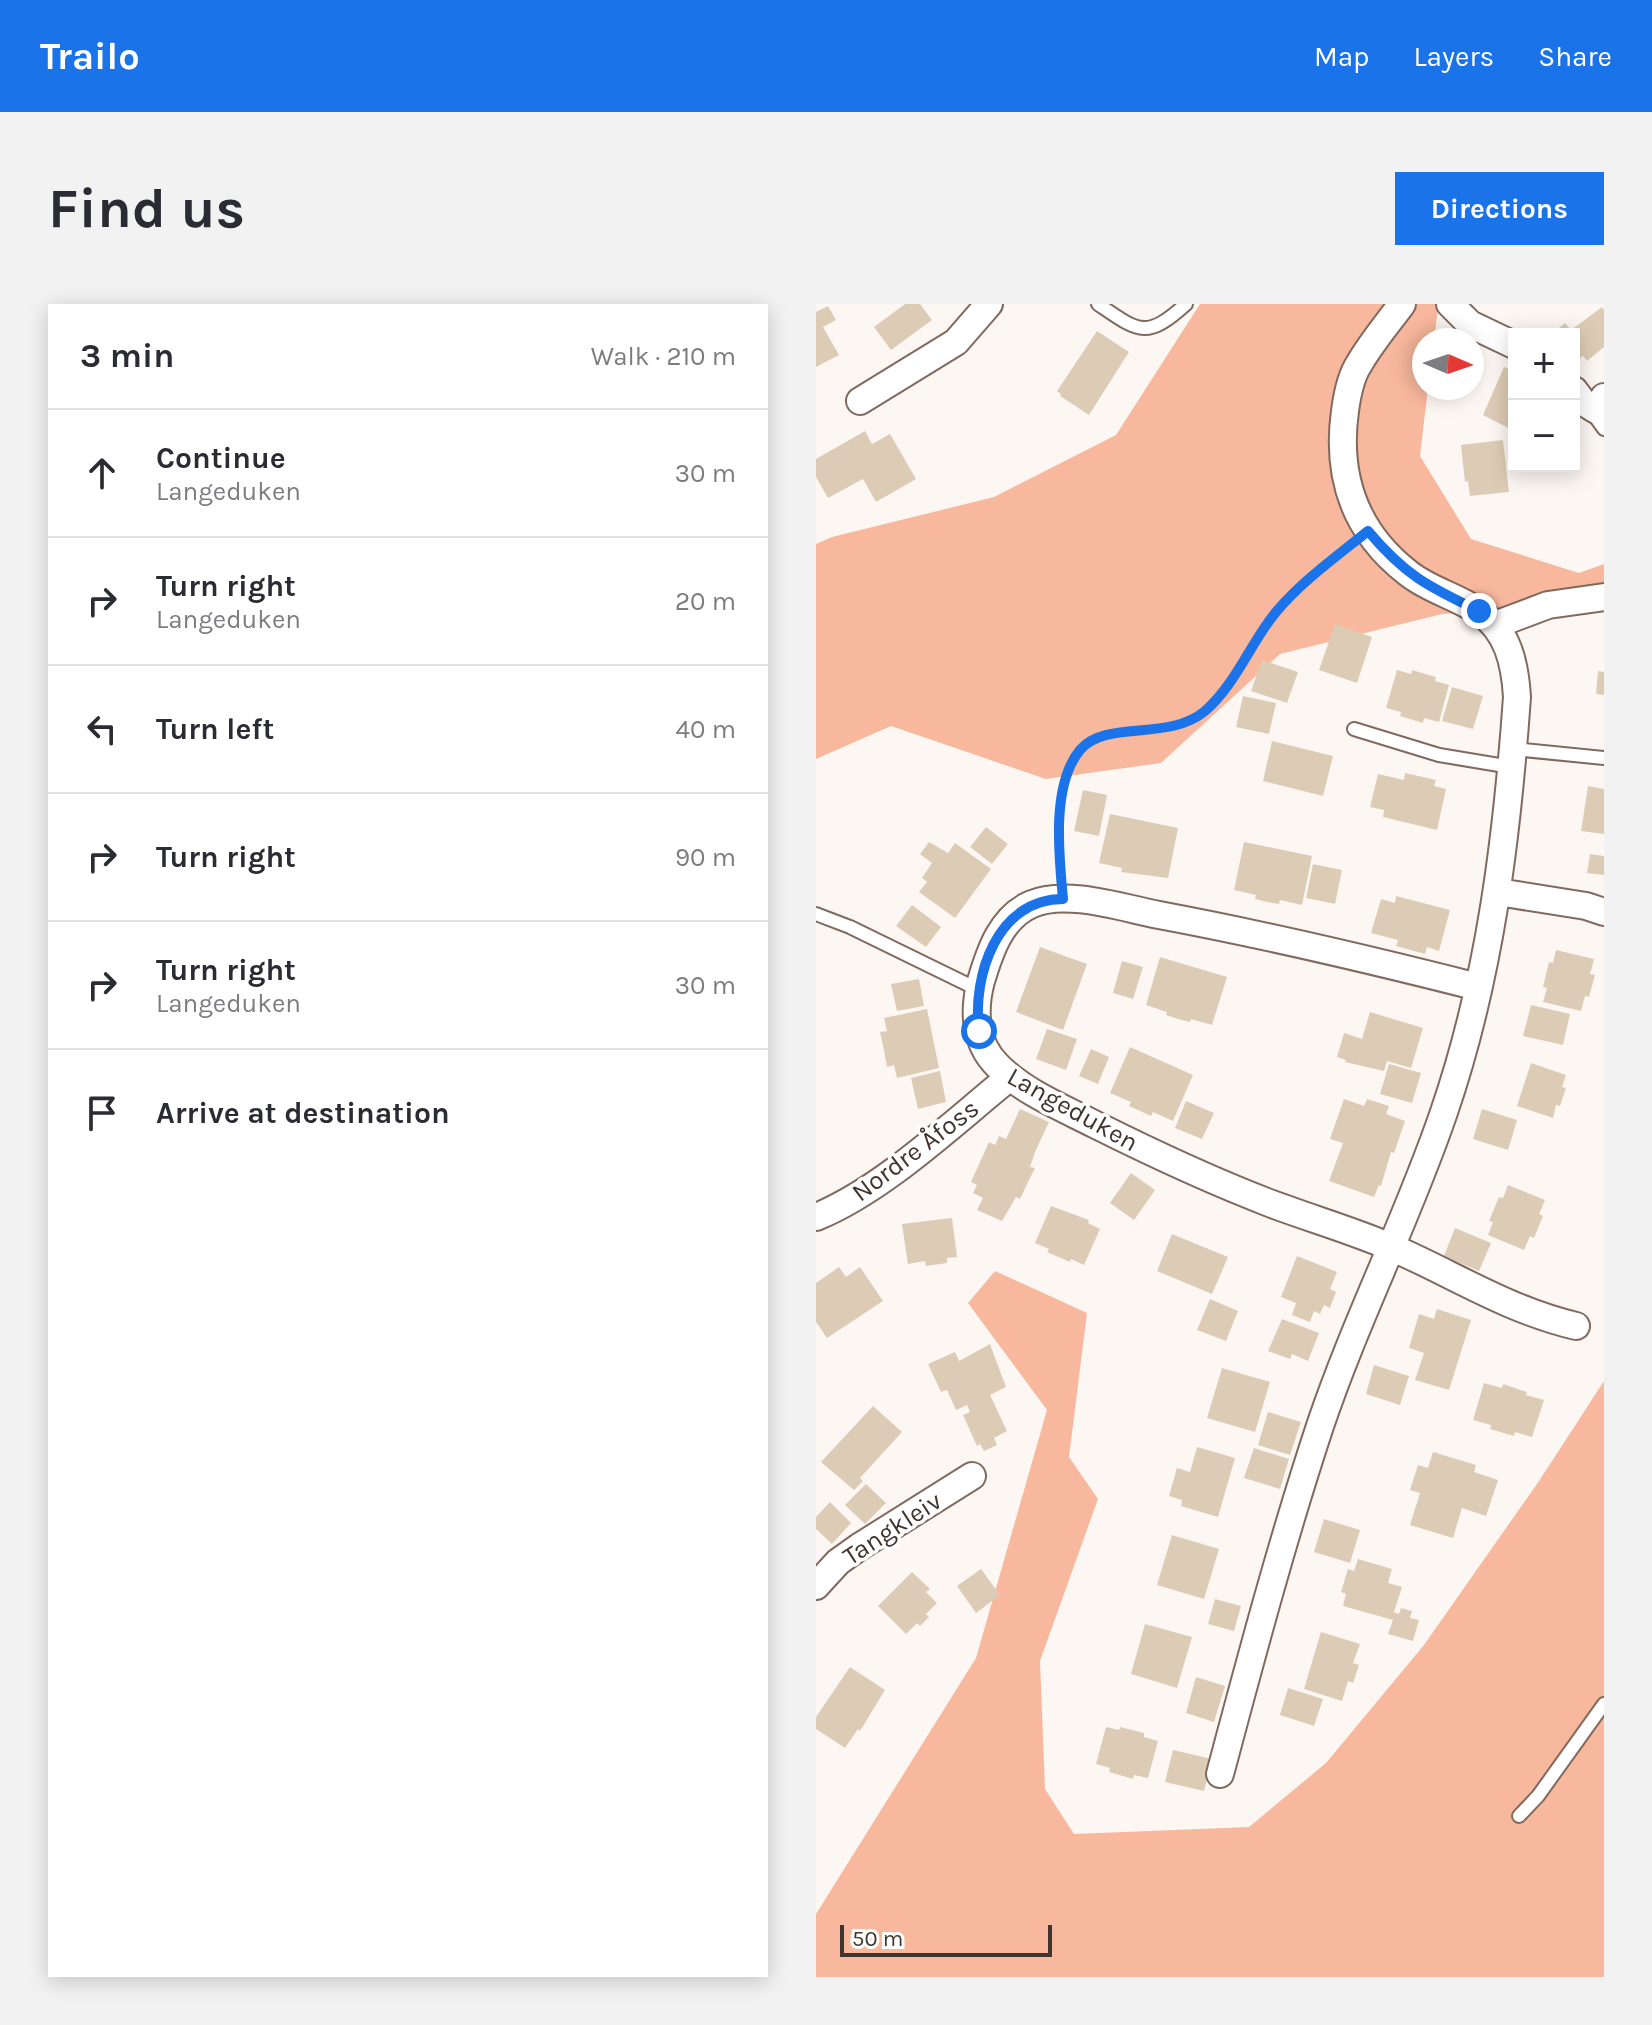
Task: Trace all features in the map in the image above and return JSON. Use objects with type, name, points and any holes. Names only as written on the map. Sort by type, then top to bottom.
[{"type":"street","points":[[860,401],[956,342],[989,304]]},
{"type":"street","points":[[1220,1774],[1271,1584],[1321,1424],[1445,1111],[1478,987],[1498,892],[1512,758],[1516,675],[1509,652],[1495,625],[1479,611],[1432,589],[1408,573],[1368,531],[1351,499],[1343,468],[1342,438],[1347,402],[1357,366],[1402,304]]},
{"type":"street","points":[[1450,304],[1470,324],[1508,342]]},
{"type":"street","points":[[1580,398],[1601,412]]},
{"type":"street","points":[[1495,625],[1548,605],[1604,597]]},
{"type":"street","points":[[1498,892],[1586,906],[1604,912]]},
{"type":"street","name":"Langeduken","points":[[1478,987],[1307,946],[1110,905],[1048,899],[1017,912],[1003,927],[989,953],[976,1011],[984,1050],[1010,1077],[1072,1113],[1170,1162],[1271,1204],[1391,1247],[1502,1302],[1576,1326]]},
{"type":"street","name":"Nordre Åfoss","points":[[816,1217],[854,1198],[889,1174],[1010,1077]]},
{"type":"street","name":"Tangkleiv","points":[[816,1586],[838,1562],[859,1547],[972,1476]]},
{"type":"lane","points":[[1098,304],[1130,326],[1140,329],[1153,328],[1166,322],[1186,304]]},
{"type":"lane","points":[[1354,729],[1439,755],[1604,758]]},
{"type":"lane","points":[[816,914],[850,927],[979,990]]},
{"type":"lane","points":[[1519,1816],[1538,1796],[1604,1704]]},
{"type":"path","points":[[1063,899],[1059,851],[1061,802],[1069,771],[1081,749],[1100,736],[1155,731],[1181,725],[1205,711],[1234,676],[1277,611],[1368,531]]},
{"type":"shaded area","points":[[1200,304],[1444,304],[1438,309],[1436,328],[1412,328],[1412,400],[1427,400],[1420,456],[1471,539],[1579,573],[1604,564],[1604,608],[1442,614],[1280,654],[1161,763],[1046,779],[891,726],[816,759],[816,544],[832,537],[994,497],[1116,435]]},
{"type":"shaded area","points":[[995,1271],[1087,1313],[1069,1457],[1098,1499],[1040,1661],[1045,1789],[1074,1834],[1249,1827],[1326,1763],[1424,1645],[1539,1481],[1604,1381],[1604,1977],[816,1977],[816,1914],[976,1658],[1047,1410],[968,1303]]},
{"type":"building","points":[[905,304],[920,304],[932,320],[891,350],[874,327]]},
{"type":"building","points":[[828,306],[836,320],[823,327],[839,355],[816,367],[816,312]]},
{"type":"building","points":[[1602,307],[1604,347],[1587,361],[1583,356],[1580,358],[1580,328],[1574,328]]},
{"type":"building","points":[[1097,331],[1129,352],[1089,415],[1057,391]]},
{"type":"building","points":[[1504,367],[1508,369],[1508,428],[1483,415]]},
{"type":"building","points":[[865,431],[872,444],[890,434],[916,479],[876,502],[863,479],[828,498],[816,477],[816,459]]},
{"type":"building","points":[[1503,440],[1509,492],[1470,496],[1468,481],[1465,482],[1461,445]]},
{"type":"building","points":[[1335,624],[1372,637],[1357,683],[1319,670]]},
{"type":"building","points":[[1262,660],[1298,672],[1287,703],[1251,691]]},
{"type":"building","points":[[1397,670],[1411,674],[1412,670],[1436,677],[1435,681],[1449,685],[1439,722],[1424,718],[1423,723],[1386,708]]},
{"type":"building","points":[[1598,671],[1604,672],[1604,695],[1596,694]]},
{"type":"building","points":[[1452,687],[1483,696],[1473,729],[1442,721]]},
{"type":"building","points":[[1243,696],[1276,703],[1269,734],[1236,727]]},
{"type":"building","points":[[1272,741],[1333,756],[1323,796],[1263,781]]},
{"type":"building","points":[[1405,773],[1436,780],[1434,786],[1446,789],[1437,830],[1383,817],[1384,810],[1370,807],[1378,774],[1404,780]]},
{"type":"building","points":[[1588,786],[1604,789],[1604,834],[1581,831]]},
{"type":"building","points":[[1083,790],[1107,795],[1099,836],[1074,831]]},
{"type":"building","points":[[1110,814],[1178,828],[1168,878],[1121,872],[1122,868],[1099,863]]},
{"type":"building","points":[[986,827],[1008,844],[992,864],[970,847]]},
{"type":"building","points":[[929,842],[948,853],[955,843],[991,869],[955,918],[919,892],[927,882],[922,878],[932,863],[920,854]]},
{"type":"building","points":[[1244,842],[1312,856],[1302,905],[1280,900],[1279,904],[1267,902],[1255,899],[1256,895],[1234,890]]},
{"type":"building","points":[[1590,854],[1604,856],[1604,875],[1587,873]]},
{"type":"building","points":[[1313,864],[1342,870],[1335,904],[1306,898]]},
{"type":"building","points":[[1396,896],[1450,910],[1439,951],[1427,947],[1425,954],[1396,946],[1398,940],[1371,933],[1381,899],[1395,903]]},
{"type":"building","points":[[912,905],[941,927],[926,947],[896,926]]},
{"type":"building","points":[[1040,947],[1087,964],[1063,1030],[1016,1012]]},
{"type":"building","points":[[1556,950],[1594,959],[1590,974],[1595,975],[1581,1011],[1543,1002],[1549,962],[1553,963]]},
{"type":"building","points":[[1160,957],[1227,977],[1212,1025],[1178,1019],[1146,1005]]},
{"type":"building","points":[[1122,961],[1143,967],[1133,999],[1113,993]]},
{"type":"building","points":[[919,979],[924,1006],[897,1011],[891,984]]},
{"type":"building","points":[[1531,1005],[1570,1014],[1563,1045],[1523,1036]]},
{"type":"building","points":[[927,1009],[939,1068],[897,1078],[894,1065],[887,1067],[880,1032],[887,1031],[884,1018]]},
{"type":"building","points":[[1370,1012],[1423,1028],[1411,1068],[1387,1061],[1384,1071],[1345,1062],[1337,1057],[1344,1033],[1362,1039]]},
{"type":"building","points":[[1047,1029],[1077,1039],[1066,1070],[1036,1059]]},
{"type":"building","points":[[1130,1047],[1193,1075],[1173,1121],[1153,1112],[1151,1116],[1129,1106],[1131,1102],[1110,1093]]},
{"type":"building","points":[[1091,1049],[1109,1057],[1098,1084],[1079,1076]]},
{"type":"building","points":[[1531,1063],[1566,1075],[1562,1087],[1566,1088],[1560,1106],[1556,1105],[1553,1118],[1517,1106]]},
{"type":"building","points":[[1389,1064],[1421,1073],[1412,1103],[1380,1094]]},
{"type":"building","points":[[940,1071],[946,1102],[918,1109],[911,1078]]},
{"type":"building","points":[[1344,1099],[1364,1106],[1367,1099],[1389,1106],[1386,1114],[1405,1121],[1374,1197],[1329,1181],[1343,1143],[1330,1139]]},
{"type":"building","points":[[1186,1101],[1214,1113],[1202,1139],[1175,1128]]},
{"type":"building","points":[[1020,1109],[1049,1122],[1030,1167],[1035,1168],[1020,1199],[1016,1197],[1002,1221],[977,1210],[983,1198],[973,1193],[977,1185],[971,1182],[989,1142],[995,1145],[999,1136],[1006,1139]]},
{"type":"building","points":[[1482,1109],[1517,1120],[1508,1150],[1473,1139]]},
{"type":"building","points":[[1131,1173],[1155,1190],[1134,1220],[1110,1203]]},
{"type":"building","points":[[1508,1185],[1545,1200],[1539,1214],[1543,1216],[1534,1238],[1530,1236],[1524,1250],[1488,1235],[1493,1222],[1489,1221]]},
{"type":"building","points":[[1051,1206],[1089,1220],[1088,1223],[1100,1229],[1084,1265],[1047,1252],[1049,1249],[1035,1243]]},
{"type":"building","points":[[952,1218],[957,1257],[947,1258],[947,1263],[926,1266],[925,1261],[908,1264],[902,1224]]},
{"type":"building","points":[[1455,1228],[1491,1243],[1479,1271],[1444,1256]]},
{"type":"building","points":[[1172,1234],[1228,1257],[1212,1294],[1157,1271]]},
{"type":"building","points":[[1297,1256],[1337,1272],[1330,1289],[1336,1292],[1330,1308],[1324,1305],[1320,1314],[1314,1311],[1310,1322],[1292,1315],[1296,1303],[1281,1297]]},
{"type":"building","points":[[839,1267],[846,1277],[860,1267],[883,1301],[827,1338],[816,1322],[816,1283]]},
{"type":"building","points":[[1210,1299],[1238,1311],[1226,1341],[1197,1330]]},
{"type":"building","points":[[1437,1309],[1471,1320],[1449,1390],[1415,1380],[1424,1353],[1409,1348],[1419,1314],[1434,1319]]},
{"type":"building","points":[[1282,1319],[1319,1333],[1308,1361],[1292,1354],[1290,1359],[1268,1351]]},
{"type":"building","points":[[990,1344],[1006,1387],[990,1395],[1007,1431],[994,1438],[997,1445],[984,1451],[980,1444],[977,1446],[963,1415],[970,1412],[967,1405],[956,1410],[947,1390],[941,1392],[928,1364],[955,1352],[959,1361]]},
{"type":"building","points":[[1374,1365],[1409,1376],[1400,1405],[1366,1394]]},
{"type":"building","points":[[1222,1368],[1270,1382],[1255,1432],[1207,1418]]},
{"type":"building","points":[[1484,1383],[1502,1388],[1503,1384],[1544,1400],[1532,1437],[1515,1432],[1514,1436],[1473,1420]]},
{"type":"building","points":[[873,1406],[902,1432],[860,1478],[863,1481],[854,1490],[821,1462]]},
{"type":"building","points":[[1268,1412],[1301,1422],[1290,1455],[1258,1445]]},
{"type":"building","points":[[1197,1447],[1235,1458],[1218,1517],[1181,1506],[1182,1500],[1169,1496],[1177,1468],[1190,1472]]},
{"type":"building","points":[[1254,1448],[1289,1459],[1280,1489],[1244,1478]]},
{"type":"building","points":[[1433,1452],[1476,1465],[1474,1472],[1498,1480],[1486,1516],[1462,1508],[1453,1538],[1410,1525],[1420,1493],[1410,1490],[1418,1465],[1428,1468]]},
{"type":"building","points":[[866,1484],[886,1503],[865,1524],[845,1505]]},
{"type":"building","points":[[830,1502],[851,1523],[832,1544],[816,1529],[816,1517]]},
{"type":"building","points":[[1324,1519],[1360,1530],[1350,1563],[1314,1552]]},
{"type":"building","points":[[1172,1535],[1219,1549],[1204,1599],[1157,1585]]},
{"type":"building","points":[[1358,1559],[1392,1569],[1388,1583],[1402,1587],[1394,1612],[1399,1614],[1401,1608],[1412,1611],[1410,1618],[1419,1620],[1413,1641],[1388,1634],[1393,1620],[1343,1606],[1346,1594],[1341,1592],[1348,1569],[1354,1571]]},
{"type":"building","points":[[981,1569],[1000,1595],[976,1613],[957,1586]]},
{"type":"building","points":[[912,1572],[930,1589],[926,1592],[937,1603],[920,1626],[917,1623],[906,1634],[878,1606]]},
{"type":"building","points":[[1215,1599],[1241,1606],[1234,1631],[1208,1624]]},
{"type":"building","points":[[1145,1624],[1192,1637],[1177,1688],[1131,1674]]},
{"type":"building","points":[[1321,1632],[1360,1644],[1353,1663],[1359,1665],[1353,1683],[1348,1681],[1342,1701],[1304,1689]]},
{"type":"building","points":[[850,1667],[885,1690],[860,1731],[858,1729],[845,1748],[816,1729],[816,1717]]},
{"type":"building","points":[[1196,1677],[1225,1686],[1214,1722],[1186,1713]]},
{"type":"building","points":[[1288,1688],[1323,1699],[1314,1726],[1280,1715]]},
{"type":"building","points":[[1106,1727],[1144,1733],[1144,1737],[1158,1741],[1148,1778],[1134,1775],[1133,1779],[1109,1772],[1110,1768],[1096,1764]]},
{"type":"building","points":[[1173,1750],[1212,1759],[1204,1791],[1165,1782]]},
{"type":"route","points":[[979,1031],[976,1011],[979,990],[989,953],[1003,927],[1017,912],[1032,904],[1063,899],[1059,851],[1061,802],[1069,771],[1081,749],[1100,736],[1155,731],[1181,725],[1205,711],[1234,676],[1277,611],[1368,531],[1408,573],[1432,589],[1479,611]]}]
